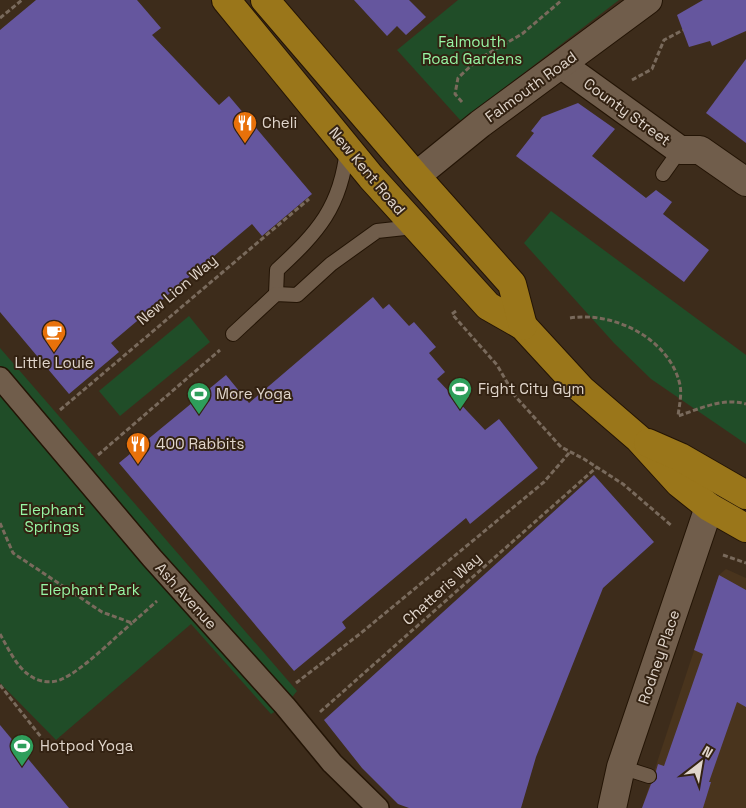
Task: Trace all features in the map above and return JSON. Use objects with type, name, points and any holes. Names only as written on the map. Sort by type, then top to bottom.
[{"type":"highway","name":"New Kent Road","points":[[226,0],[347,149],[414,227],[488,306],[523,326],[581,389],[639,439],[679,483],[709,507],[746,528]]},
{"type":"highway","name":"New Kent Road","points":[[265,0],[416,176],[512,284],[523,326]]},
{"type":"highway","name":"New Kent Road","points":[[639,439],[680,457],[746,495]]},
{"type":"street","name":"Falmouth Road","points":[[416,176],[480,124],[648,0]]},
{"type":"street","name":"County Street","points":[[562,65],[680,150],[700,150],[746,182]]},
{"type":"street","name":"Ash Avenue","points":[[0,378],[176,585],[278,698],[332,763],[378,808]]},
{"type":"street","name":"Rodney Place","points":[[612,808],[621,767],[709,507]]},
{"type":"lane","points":[[233,334],[276,294],[277,270],[310,240],[336,199],[345,174],[347,149]]},
{"type":"lane","points":[[663,174],[680,150]]},
{"type":"lane","points":[[276,294],[297,295],[331,264],[377,231],[414,227]]},
{"type":"lane","points":[[621,767],[648,776]]},
{"type":"path","points":[[0,18],[22,0]]},
{"type":"path","points":[[480,124],[455,94],[458,78],[477,60],[522,34],[562,0]]},
{"type":"path","points":[[630,82],[652,69],[664,40],[683,30]]},
{"type":"path","name":"New Lion Way","points":[[40,426],[316,193]]},
{"type":"path","points":[[452,314],[497,365],[515,396],[561,447],[623,484],[674,528]]},
{"type":"path","points":[[570,318],[585,315],[608,318],[634,330],[657,346],[672,364],[680,386],[678,416],[709,405],[738,402],[746,404]]},
{"type":"path","points":[[79,472],[223,347]]},
{"type":"path","name":"Chatteris Way","points":[[278,698],[355,638],[544,482],[570,452]]},
{"type":"path","name":"Chatteris Way","points":[[302,727],[597,467]]},
{"type":"path","points":[[0,523],[13,553],[102,612],[132,622]]},
{"type":"path","points":[[722,554],[746,563]]},
{"type":"path","points":[[0,634],[21,668],[40,682],[61,680],[72,673],[176,585]]},
{"type":"path","points":[[0,685],[41,737]]},
{"type":"shaded area","points":[[726,569],[746,578],[746,808],[642,808],[719,575]]},
{"type":"green space","name":"Falmouth Road Gardens","points":[[458,0],[619,0],[461,121],[397,50]]},
{"type":"green space","points":[[551,211],[746,355],[746,444],[651,379],[614,343],[524,243]]},
{"type":"green space","points":[[189,316],[210,342],[120,416],[99,391]]},
{"type":"green space","name":"Elephant Park","points":[[0,348],[297,691],[285,706],[271,714],[191,624],[56,740],[0,683]]},
{"type":"building","points":[[36,0],[137,0],[161,28],[152,35],[219,105],[229,96],[312,194],[262,236],[252,224],[111,343],[119,352],[69,394],[0,312],[0,30]]},
{"type":"building","points":[[354,0],[409,0],[426,17],[406,35],[397,26],[387,36]]},
{"type":"building","points":[[703,0],[746,0],[746,31],[712,46],[710,41],[689,47],[677,15]]},
{"type":"building","points":[[746,59],[746,143],[706,113]]},
{"type":"building","points":[[578,103],[615,129],[592,156],[646,198],[656,190],[672,202],[663,214],[709,250],[684,282],[516,156],[534,133],[531,131],[542,117]]},
{"type":"building","points":[[373,297],[383,309],[389,304],[409,326],[414,322],[436,347],[429,353],[445,372],[437,379],[485,430],[499,419],[538,468],[470,524],[466,518],[342,622],[346,628],[294,671],[119,463],[226,375],[249,403]]},
{"type":"building","points":[[594,475],[654,542],[603,588],[536,757],[521,808],[409,808],[398,804],[362,768],[324,720]]},
{"type":"building","points":[[719,575],[746,590],[746,707],[737,702],[709,782],[711,782],[703,808],[642,808],[651,784],[657,779],[656,771],[658,764],[664,766],[703,654],[694,650]]},
{"type":"building","points":[[0,725],[69,808],[0,808]]},
{"type":"place","name":"Cheli","points":[[245,144]]},
{"type":"place","name":"Little Louie","points":[[54,353]]},
{"type":"place","name":"Fight City Gym","points":[[460,410]]},
{"type":"place","name":"More Yoga","points":[[199,415]]},
{"type":"place","name":"400 Rabbits","points":[[138,465]]},
{"type":"place","name":"Hotpod Yoga","points":[[22,767]]},
{"type":"park label","name":"Elephant Springs","points":[[52,518]]}]
